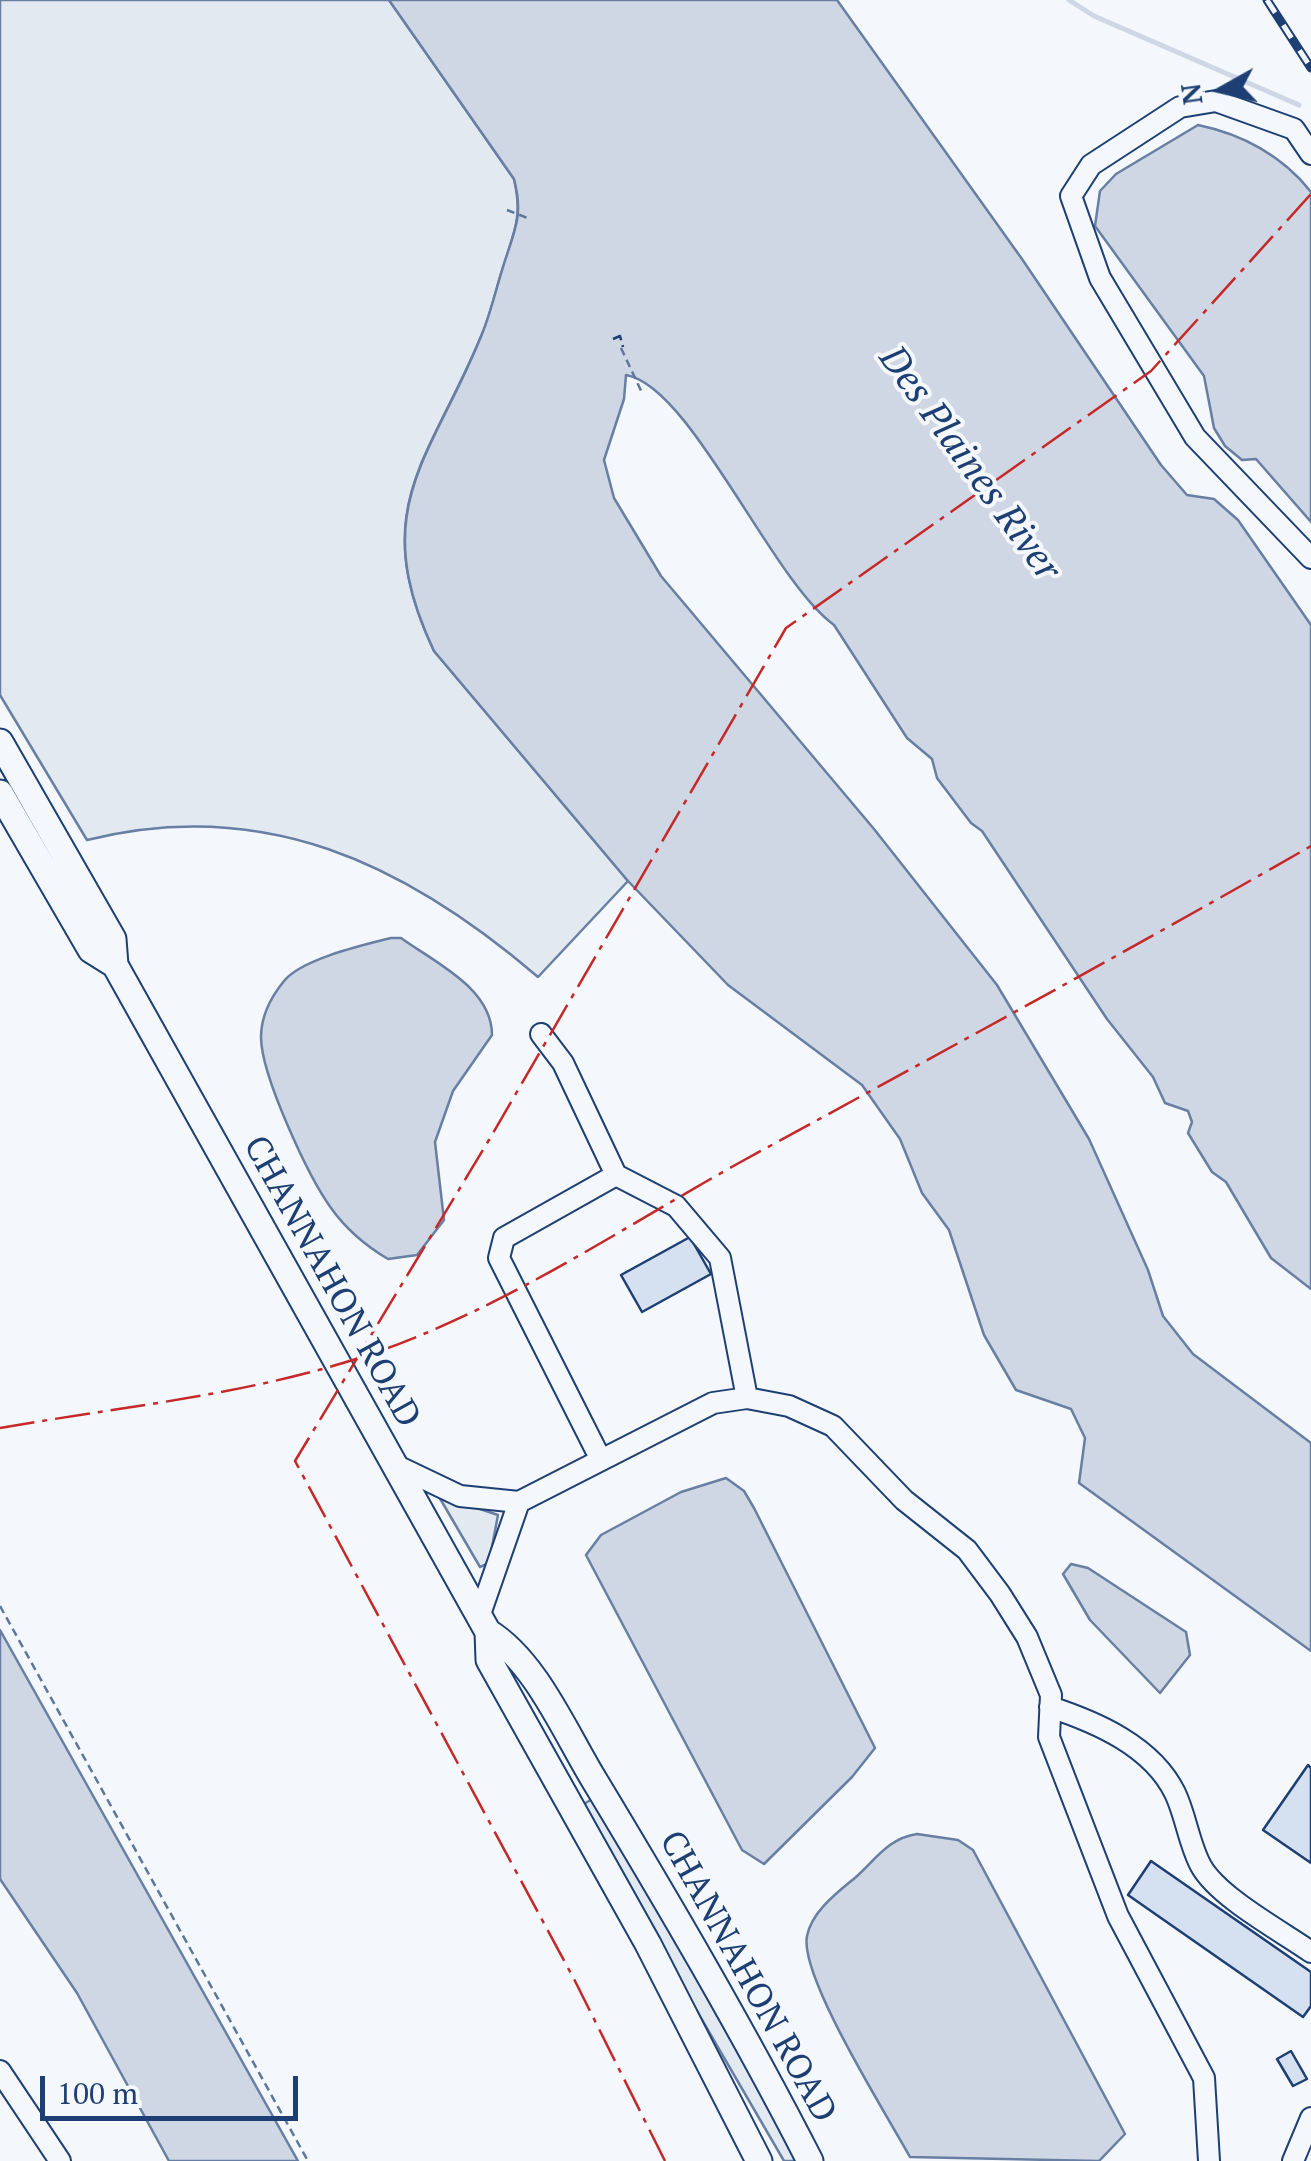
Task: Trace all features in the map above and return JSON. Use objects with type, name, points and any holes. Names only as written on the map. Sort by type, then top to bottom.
[{"type":"main road","name":"CHANNAHON ROAD","points":[[0,742],[113,939],[115,964],[483,1624],[489,1660],[648,1944],[759,2161]]},
{"type":"main road","name":"CHANNAHON ROAD","points":[[0,793],[91,950],[115,964]]},
{"type":"main road","name":"CHANNAHON ROAD","points":[[483,1624],[512,1646],[586,1766],[715,1980],[810,2161]]},
{"type":"lane","points":[[1311,154],[1294,129],[1216,101],[1180,108],[1091,165],[1072,196],[1100,278],[1195,437],[1311,558]]},
{"type":"lane","points":[[541,1034],[563,1063],[616,1175],[676,1206],[720,1258],[747,1398]]},
{"type":"lane","points":[[601,1460],[499,1258],[504,1238],[616,1175]]},
{"type":"lane","points":[[392,1464],[460,1496],[519,1502],[713,1403],[747,1398],[788,1406],[833,1426],[904,1500],[967,1550],[1028,1637],[1051,1695],[1049,1737],[1118,1916],[1204,2078],[1209,2161]]},
{"type":"lane","points":[[483,1624],[519,1502]]},
{"type":"lane","points":[[1050,1708],[1096,1722],[1151,1761],[1174,1790],[1201,1866],[1214,1883],[1311,1952]]},
{"type":"lane","points":[[0,2071],[60,2161]]},
{"type":"lane","points":[[1293,2161],[1311,2118]]},
{"type":"path","points":[[507,210],[530,219]]},
{"type":"path","points":[[621,348],[643,395]]},
{"type":"path","points":[[0,1606],[308,2161]]},
{"type":"shaded area","points":[[0,0],[389,0],[514,179],[518,204],[514,234],[485,326],[413,485],[406,520],[406,558],[414,601],[434,651],[628,881],[538,977],[436,901],[329,849],[272,834],[213,827],[151,829],[87,840],[0,695]]},
{"type":"shaded area","points":[[438,1495],[498,1515],[489,1563],[480,1567]]},
{"type":"shaded area","points":[[592,1799],[699,1977],[797,2161],[784,2161],[687,1994],[584,1804]]},
{"type":"water","name":"Des Plaines River","points":[[389,0],[837,0],[1022,259],[1161,465],[1187,495],[1214,499],[1238,520],[1311,625],[1311,1289],[1271,1258],[1226,1182],[1212,1172],[1188,1133],[1192,1122],[1188,1111],[1165,1103],[1153,1077],[1107,1019],[982,831],[971,823],[937,778],[932,759],[907,738],[834,625],[784,569],[704,447],[651,387],[626,375],[624,399],[604,460],[614,498],[661,576],[874,829],[997,985],[1089,1139],[1148,1270],[1163,1316],[1193,1354],[1311,1443],[1311,1651],[1079,1483],[1085,1438],[1071,1409],[1016,1390],[984,1335],[949,1230],[922,1193],[900,1139],[862,1085],[728,985],[628,881],[434,651],[414,601],[406,558],[406,520],[427,451],[485,326],[514,233],[518,204],[514,179]]},
{"type":"water","points":[[1198,125],[1260,148],[1288,168],[1311,192],[1311,522],[1256,459],[1242,460],[1225,446],[1214,428],[1204,376],[1095,226],[1100,191],[1116,174]]},
{"type":"water","points":[[401,938],[472,990],[489,1018],[492,1035],[453,1091],[435,1142],[444,1220],[417,1255],[388,1259],[350,1230],[321,1193],[277,1099],[261,1037],[271,1000],[293,973],[334,954]]},
{"type":"water","points":[[726,1478],[744,1491],[754,1508],[875,1748],[852,1777],[764,1864],[742,1850],[586,1555],[601,1535],[681,1492]]},
{"type":"water","points":[[1071,1564],[1088,1568],[1186,1632],[1190,1655],[1160,1693],[1090,1620],[1063,1574]]},
{"type":"water","points":[[0,1630],[298,2161],[169,2161],[77,1993],[0,1879]]},
{"type":"water","points":[[917,1834],[958,1840],[973,1850],[1125,2134],[1099,2161],[910,2157],[865,2079],[816,1981],[807,1936],[814,1918],[834,1896],[891,1845]]},
{"type":"building","points":[[690,1237],[711,1274],[642,1312],[621,1275]]},
{"type":"building","points":[[1308,1765],[1311,1768],[1311,1863],[1263,1830]]},
{"type":"building","points":[[1151,1861],[1311,1972],[1311,2006],[1303,2017],[1128,1895]]},
{"type":"building","points":[[1291,2051],[1307,2079],[1293,2086],[1277,2059]]},
{"type":"waterway","points":[[1069,0],[1094,16],[1299,105]]},
{"type":"railway","points":[[1267,0],[1311,68]]},
{"type":"fence","points":[[613,339],[620,336],[623,347]]},
{"type":"power","points":[[665,2161],[575,1981],[295,1461],[489,1140],[786,628],[1151,371],[1311,194]]},
{"type":"power","points":[[0,1428],[190,1398],[285,1378],[377,1352],[471,1313],[1311,846]]}]
